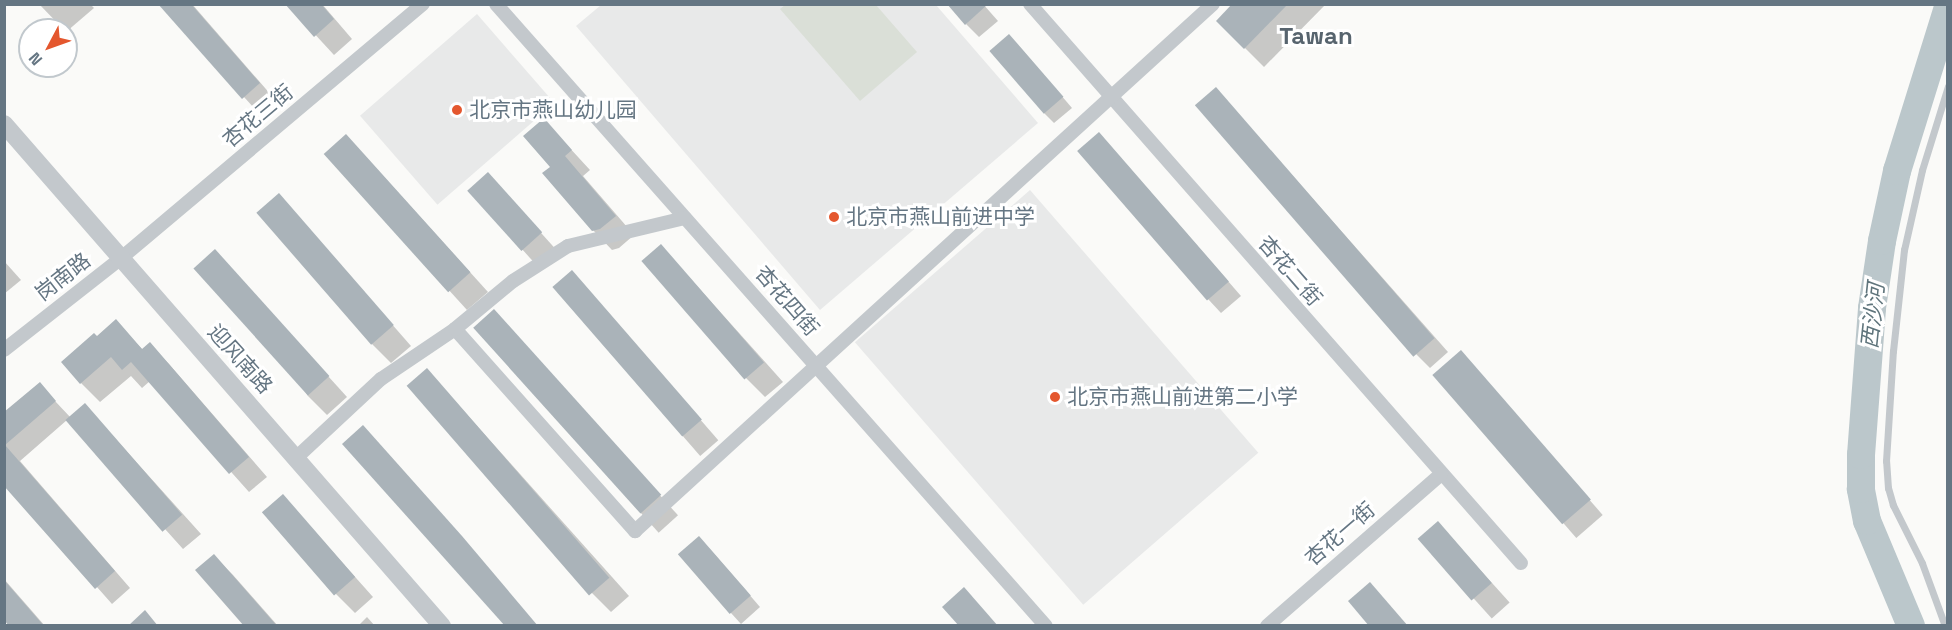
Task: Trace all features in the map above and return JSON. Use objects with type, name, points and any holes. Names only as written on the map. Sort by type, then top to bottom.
[{"type":"street","name":"杏花三街","points":[[120,259],[423,4]]},
{"type":"street","name":"杏花四街","points":[[496,4],[1046,626]]},
{"type":"street","name":"杏花二街","points":[[1030,4],[1521,563]]},
{"type":"street","points":[[455,329],[635,531],[1213,4]]},
{"type":"street","name":"迎风南路","points":[[4,124],[120,259],[297,457],[442,626]]},
{"type":"street","points":[[297,457],[381,379],[455,329],[513,281],[568,246],[685,218]]},
{"type":"street","name":"岗南路","points":[[4,350],[120,259]]},
{"type":"street","name":"杏花一街","points":[[1267,626],[1441,474]]},
{"type":"lane","points":[[1945,626],[1922,563],[1893,505],[1888,488],[1886,461],[1893,351],[1904,250],[1922,170],[1947,86]]},
{"type":"shaded area","name":"北京市燕山前进中学","points":[[601,5],[936,5],[1038,123],[820,310],[576,26]]},
{"type":"shaded area","points":[[785,5],[876,5],[917,52],[860,101],[780,9]]},
{"type":"shaded area","name":"北京市燕山幼儿园","points":[[477,14],[554,103],[437,205],[360,116]]},
{"type":"shaded area","name":"北京市燕山前进第二小学","points":[[1030,190],[1258,453],[1083,605],[855,342]]},
{"type":"building","points":[[158,4],[191,4],[260,83],[242,99]]},
{"type":"building","points":[[285,4],[321,4],[334,19],[314,37]]},
{"type":"building","points":[[947,4],[988,4],[965,25]]},
{"type":"building","points":[[1232,4],[1288,4],[1244,49],[1216,21]]},
{"type":"building","points":[[1009,34],[1063,97],[1044,114],[989,51]]},
{"type":"building","points":[[1216,87],[1434,338],[1413,357],[1195,105]]},
{"type":"building","points":[[544,118],[572,150],[565,156],[616,216],[600,229],[592,231],[542,173],[550,167],[523,136]]},
{"type":"building","points":[[1099,132],[1229,281],[1207,300],[1077,151]]},
{"type":"building","points":[[346,134],[470,272],[448,292],[324,154]]},
{"type":"building","points":[[488,172],[542,232],[521,251],[467,191]]},
{"type":"building","points":[[279,193],[394,325],[371,345],[256,213]]},
{"type":"building","points":[[661,244],[764,362],[744,380],[641,261]]},
{"type":"building","points":[[215,249],[329,376],[308,395],[193,268]]},
{"type":"building","points":[[572,270],[702,419],[682,436],[552,287]]},
{"type":"building","points":[[494,309],[661,495],[640,514],[473,328]]},
{"type":"building","points":[[116,319],[142,349],[150,342],[249,457],[229,474],[131,362],[122,370],[111,357],[80,384],[61,362],[94,333],[97,336]]},
{"type":"building","points":[[1461,350],[1591,499],[1562,524],[1432,375]]},
{"type":"building","points":[[427,368],[609,578],[589,596],[407,386]]},
{"type":"building","points":[[40,382],[56,401],[5,445],[115,571],[95,589],[4,486],[4,412]]},
{"type":"building","points":[[85,403],[182,515],[162,532],[65,420]]},
{"type":"building","points":[[363,425],[538,626],[505,626],[342,444]]},
{"type":"building","points":[[283,494],[355,577],[334,595],[262,512]]},
{"type":"building","points":[[1438,521],[1492,583],[1471,601],[1418,539]]},
{"type":"building","points":[[699,536],[751,596],[730,614],[678,554]]},
{"type":"building","points":[[214,554],[277,626],[244,626],[195,570]]},
{"type":"building","points":[[4,580],[44,626],[9,626],[4,620]]},
{"type":"building","points":[[1370,582],[1408,626],[1369,626],[1348,601]]},
{"type":"building","points":[[964,587],[998,626],[959,626],[942,607]]},
{"type":"building","points":[[145,610],[158,626],[128,626]]},
{"type":"waterway","name":"西沙河","points":[[1911,626],[1867,521],[1861,489],[1861,455],[1872,308],[1882,241],[1897,171],[1948,7]]},
{"type":"place","name":"北京市燕山幼儿园","points":[[457,110]]},
{"type":"place","name":"北京市燕山前进中学","points":[[834,217]]},
{"type":"place","name":"北京市燕山前进第二小学","points":[[1055,397]]},
{"type":"district","name":"Tawan","points":[[1316,36]]}]
